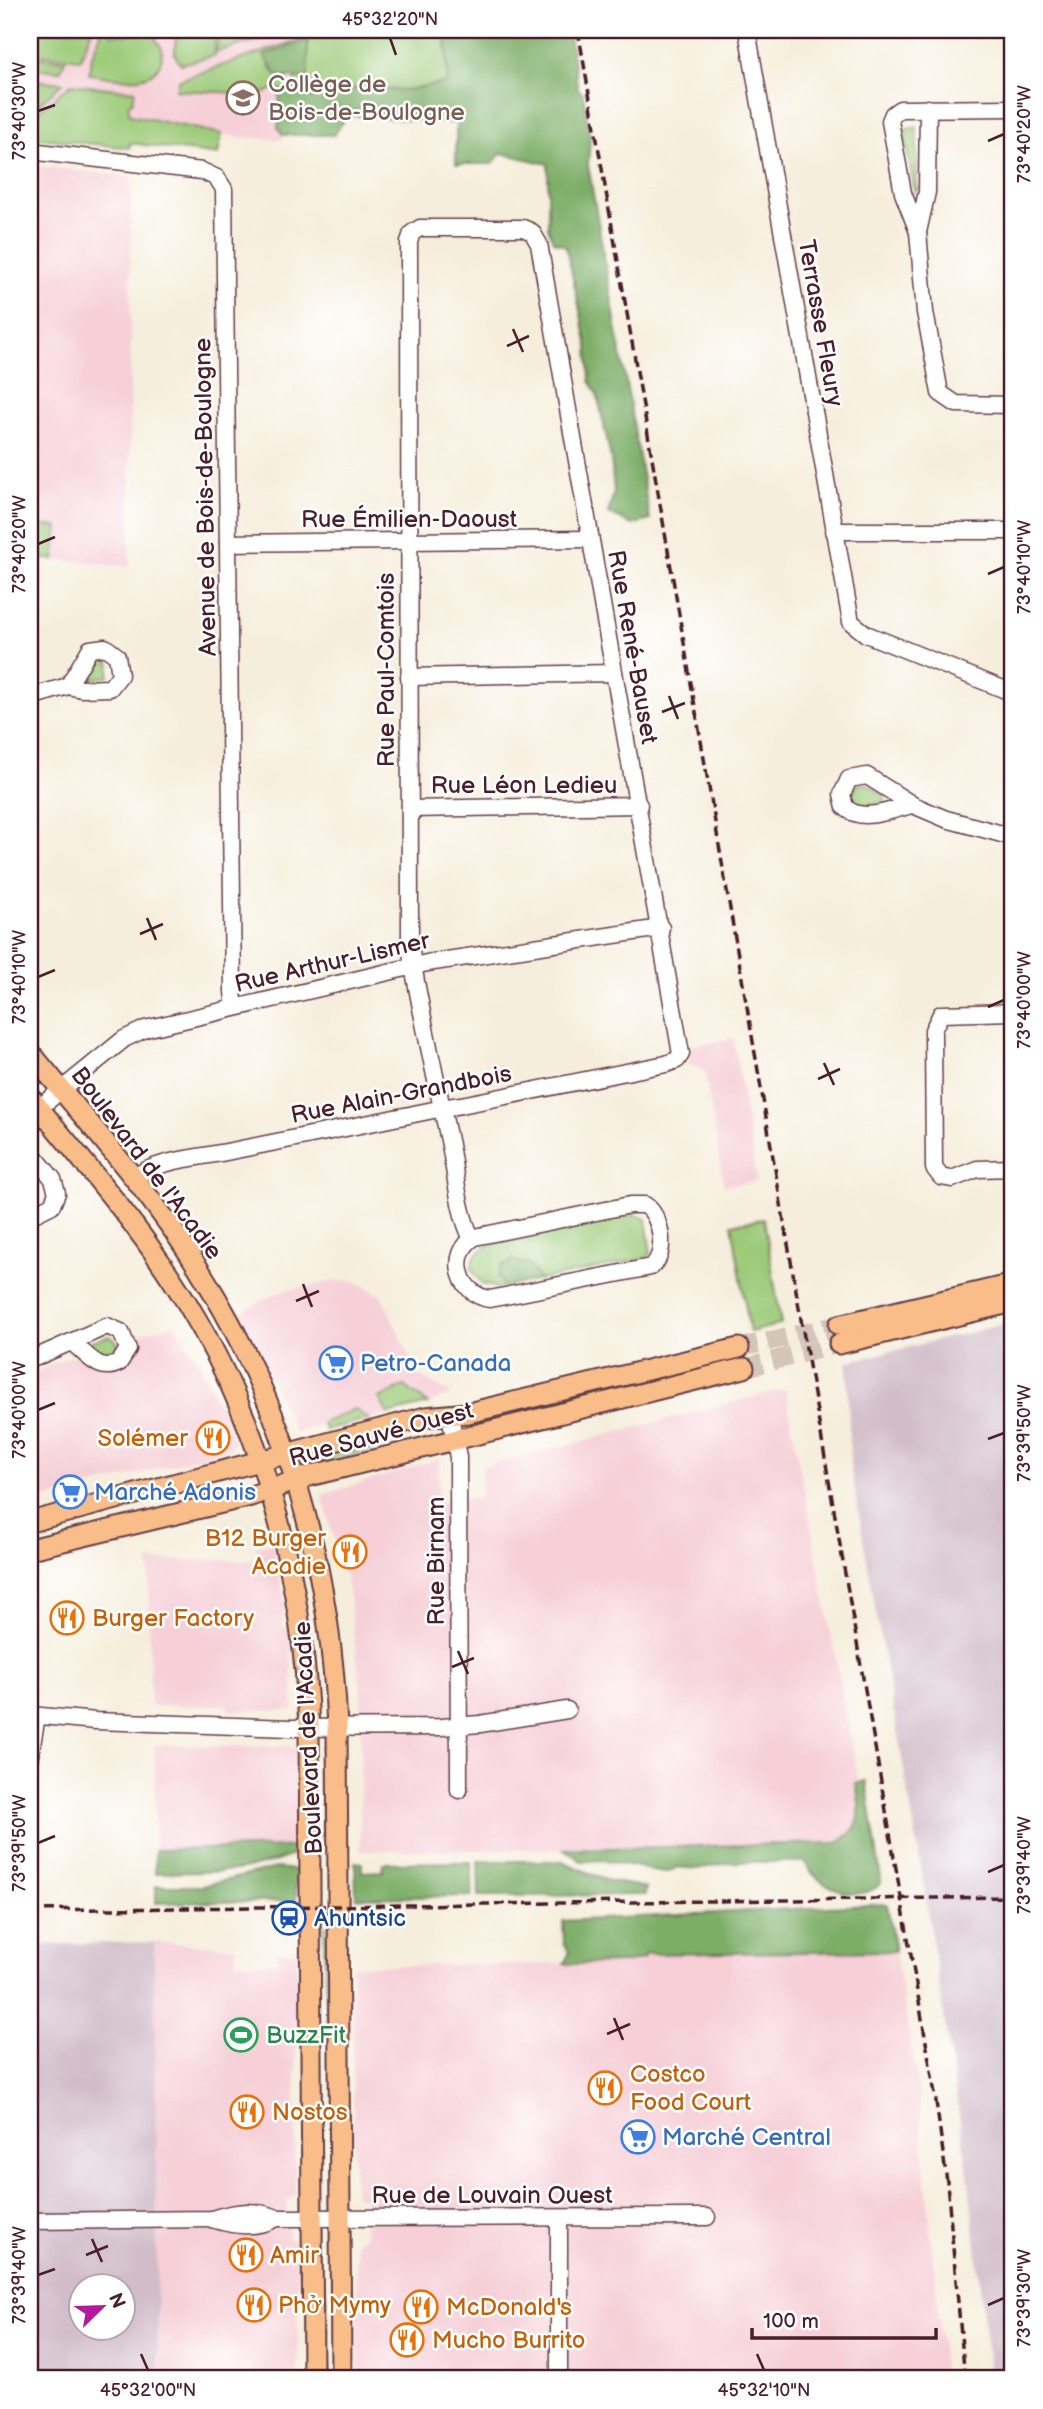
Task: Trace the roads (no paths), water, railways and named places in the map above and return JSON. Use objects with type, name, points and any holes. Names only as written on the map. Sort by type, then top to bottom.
[{"type":"main road","name":"Boulevard de l'Acadie","points":[[30,1052],[133,1178],[188,1253],[226,1315],[252,1367],[287,1454],[296,1480],[325,1600],[337,1727],[341,2379]]},
{"type":"main road","name":"Boulevard de l'Acadie","points":[[35,1103],[112,1197],[174,1282],[219,1363],[270,1489],[298,1608],[309,1728],[313,2379]]},
{"type":"main road","points":[[1013,1284],[839,1334],[1013,1302]]},
{"type":"main road","name":"Rue Sauvé Ouest","points":[[30,1522],[425,1417],[450,1416],[739,1348]]},
{"type":"main road","name":"Rue Sauvé Ouest","points":[[30,1549],[744,1368]]},
{"type":"street","name":"Terrasse Fleury","points":[[747,30],[852,624],[866,634],[1013,693]]},
{"type":"street","points":[[918,232],[927,192],[928,108]]},
{"type":"street","points":[[1013,108],[898,110],[890,121],[904,193],[918,232],[925,313],[940,394],[956,404],[1013,405]]},
{"type":"street","name":"Avenue de Bois-de-Boulogne","points":[[30,151],[202,171],[214,176],[222,185],[225,203],[235,1007]]},
{"type":"street","name":"Rue Paul-Comtois","points":[[471,1239],[410,946],[410,236],[420,228],[523,228],[532,232],[539,244]]},
{"type":"street","name":"Rue René-Bauset","points":[[539,244],[682,1045],[680,1057]]},
{"type":"street","points":[[834,531],[1013,531]]},
{"type":"street","name":"Rue Émilien-Daoust","points":[[228,543],[590,539]]},
{"type":"street","points":[[409,677],[614,673]]},
{"type":"street","points":[[30,697],[68,686]]},
{"type":"street","points":[[913,804],[969,827],[1013,837]]},
{"type":"street","name":"Rue Léon Ledieu","points":[[410,809],[639,805]]},
{"type":"street","name":"Rue Arthur-Lismer","points":[[35,1103],[62,1091],[134,1033],[414,965],[661,928]]},
{"type":"street","points":[[1013,1012],[941,1014],[933,1030],[934,1168],[941,1177],[952,1179],[978,1169],[1013,1168]]},
{"type":"street","name":"Rue Alain-Grandbois","points":[[133,1178],[155,1167],[666,1064],[680,1057]]},
{"type":"street","points":[[30,1151],[55,1182],[56,1199],[49,1207],[30,1216]]},
{"type":"street","points":[[639,1204],[648,1207],[654,1214],[662,1254],[657,1263],[647,1268],[486,1298],[471,1292],[461,1276],[461,1254],[471,1239],[639,1204]]},
{"type":"street","points":[[30,1360],[71,1342]]},
{"type":"street","name":"Rue Birnam","points":[[450,1416],[456,1440],[459,1790]]},
{"type":"street","points":[[30,1756],[34,1715],[309,1728],[460,1725],[567,1710]]},
{"type":"street","name":"Rue de Louvain Ouest","points":[[30,2221],[212,2219],[233,2212],[261,2212],[277,2218],[707,2217]]},
{"type":"street","points":[[559,2218],[559,2379]]},
{"type":"tunnel","points":[[739,1348],[839,1325]]},
{"type":"tunnel","points":[[744,1368],[839,1344]]},
{"type":"railway","points":[[578,30],[935,2094],[947,2182],[965,2379]]},
{"type":"railway","points":[[30,1910],[1013,1897]]},
{"type":"place","name":"Collège de Bois-de-Boulogne","points":[[243,98]]},
{"type":"place","name":"Petro-Canada","points":[[336,1363]]},
{"type":"place","name":"Solémer","points":[[213,1438]]},
{"type":"place","name":"Marché Adonis","points":[[70,1492]]},
{"type":"place","name":"B12 Burger Acadie","points":[[350,1552]]},
{"type":"place","name":"Burger Factory","points":[[67,1618]]},
{"type":"place","name":"Ahuntsic","points":[[289,1918]]},
{"type":"place","name":"BuzzFit","points":[[241,2035]]},
{"type":"place","name":"Costco Food Court","points":[[605,2088]]},
{"type":"place","name":"Nostos","points":[[247,2112]]},
{"type":"place","name":"Marché Central","points":[[638,2137]]},
{"type":"place","name":"Amir","points":[[246,2255]]},
{"type":"place","name":"Phở Mymy","points":[[254,2305]]},
{"type":"place","name":"McDonald's","points":[[421,2307]]},
{"type":"place","name":"Mucho Burrito","points":[[407,2340]]}]
